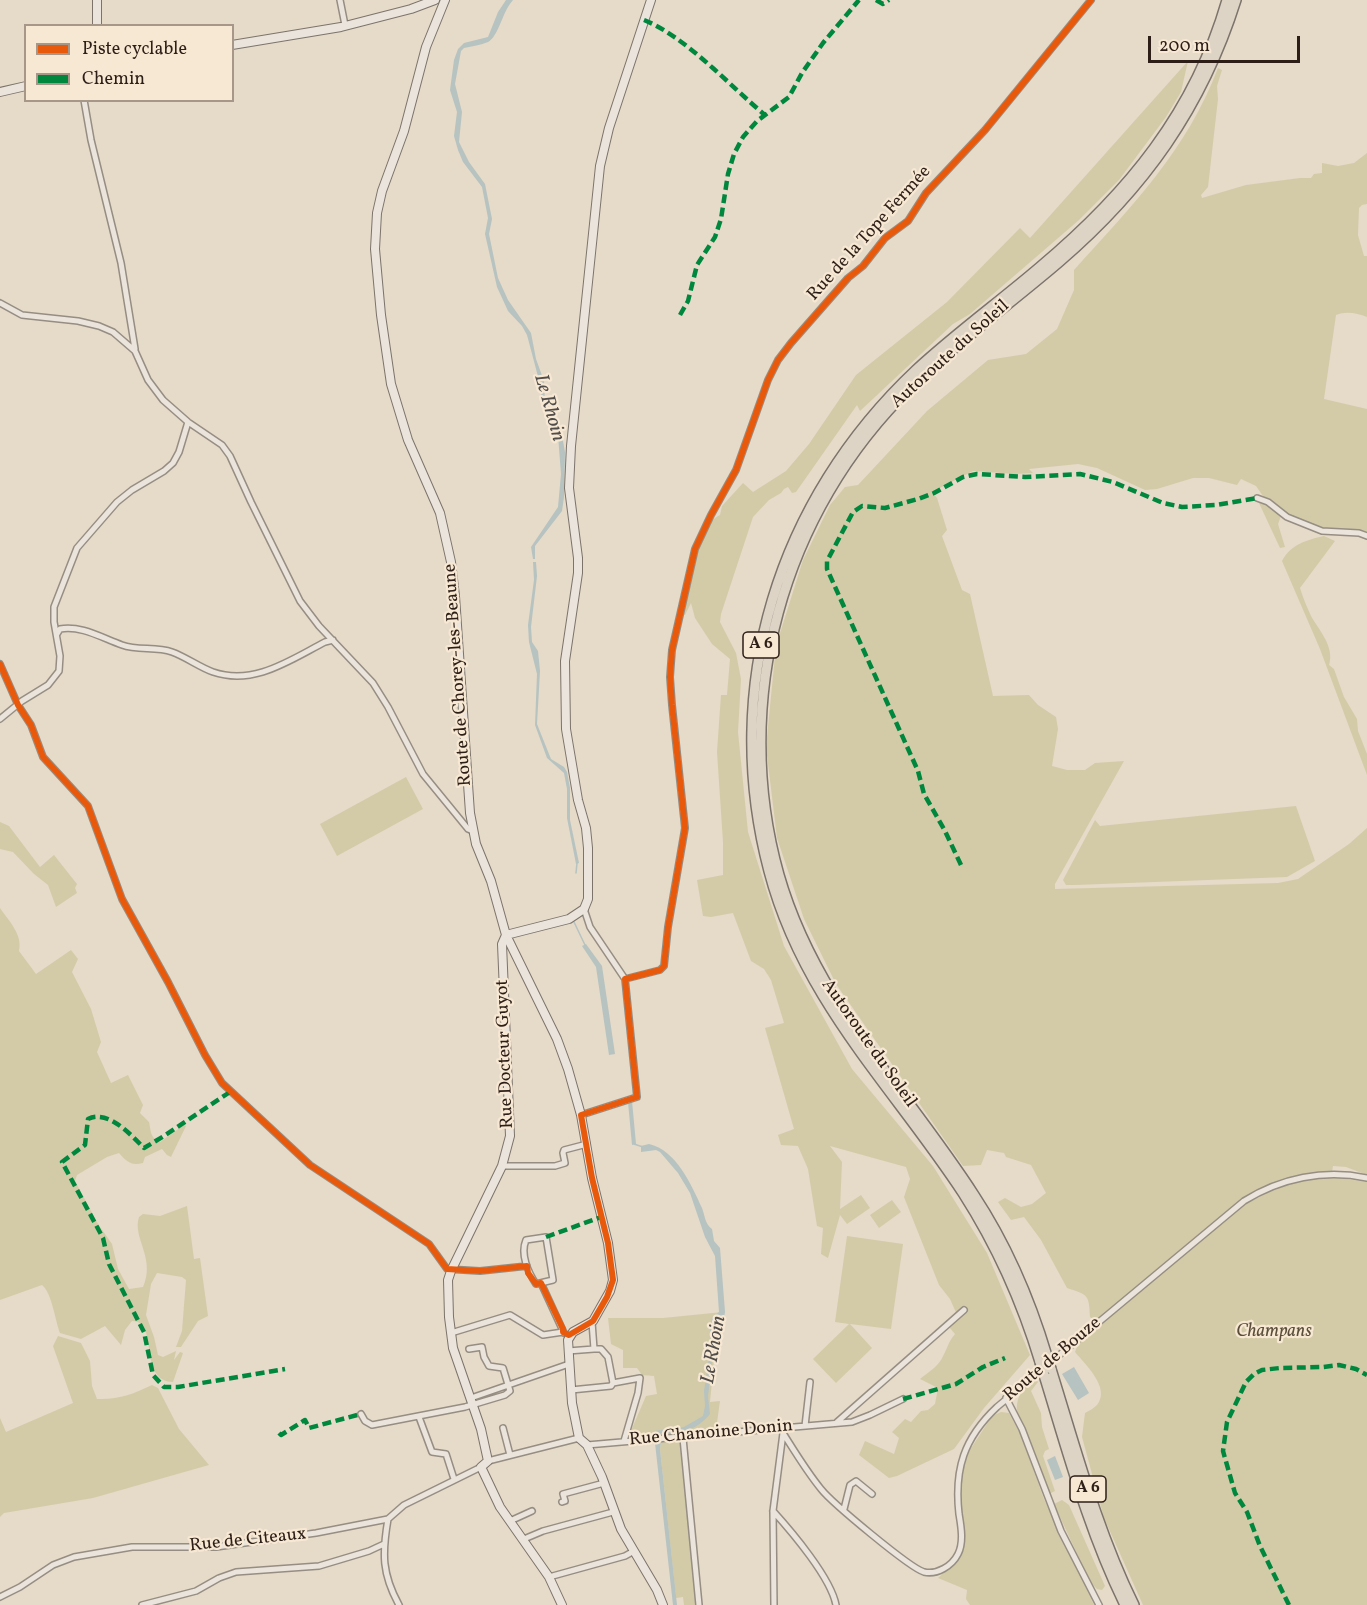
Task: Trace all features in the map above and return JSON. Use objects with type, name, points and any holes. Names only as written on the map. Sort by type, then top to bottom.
[{"type":"highway","name":"Autoroute du Soleil","points":[[1044,1359],[1014,1289],[982,1225],[944,1166],[837,1020],[790,932],[770,875],[756,807],[752,737],[756,673],[768,614],[787,556],[813,501],[847,447],[879,408],[918,369],[1067,244],[1124,188],[1160,141],[1186,99],[1211,46],[1227,0]]},
{"type":"highway","name":"Autoroute du Soleil","points":[[1134,1605],[1099,1522],[1048,1372],[1022,1286],[991,1223],[945,1152],[844,1016],[814,965],[794,920],[773,854],[763,796],[760,727],[766,664],[779,606],[795,559],[825,497],[876,424],[909,388],[953,348],[1073,250],[1136,186],[1173,138],[1198,95],[1219,50],[1236,0]]},
{"type":"highway","name":"Autoroute du Soleil","points":[[1048,1372],[1084,1506],[1101,1553],[1125,1605]]},
{"type":"street","points":[[97,0],[97,24]]},
{"type":"street","points":[[340,0],[345,25]]},
{"type":"street","points":[[234,45],[345,25],[411,9],[435,0]]},
{"type":"street","name":"Route de Chorey-les-Beaune","points":[[445,0],[426,47],[404,131],[382,191],[375,249],[391,384],[408,440],[440,513],[451,562],[455,590],[468,793],[473,831],[496,897],[506,935]]},
{"type":"street","points":[[451,1334],[510,1316],[543,1335],[566,1334],[592,1322],[608,1297],[613,1280],[608,1244],[592,1178],[581,1115],[559,1044],[506,935],[570,919],[584,909],[588,898],[588,848],[566,729],[565,661],[578,573],[570,502],[571,446],[600,166],[609,128],[651,0]]},
{"type":"street","name":"Rue de la Tope Fermée","points":[[625,979],[660,970],[664,966],[668,927],[685,828],[671,695],[672,650],[695,549],[711,514],[736,470],[771,373],[791,343],[836,291],[864,266],[888,235],[908,221],[926,193],[985,130],[1091,0]]},
{"type":"street","points":[[0,92],[24,86]]},
{"type":"street","points":[[84,102],[91,140],[121,263],[135,351],[141,367],[154,390],[188,422],[218,441],[230,456],[297,594],[312,617],[380,693],[423,774],[468,829],[473,831]]},
{"type":"street","points":[[0,303],[22,315],[78,321],[99,326],[121,338],[135,351]]},
{"type":"street","points":[[0,719],[22,701],[48,685],[57,675],[61,662],[54,607],[77,548],[117,502],[158,475],[173,462],[179,452],[188,422]]},
{"type":"street","points":[[1257,498],[1268,502],[1287,517],[1322,531],[1359,533],[1367,536]]},
{"type":"street","points":[[57,636],[64,628],[80,630],[125,646],[170,651],[210,671],[232,677],[262,672],[333,640]]},
{"type":"street","points":[[0,664],[18,705],[31,725],[47,764],[75,790],[88,806],[122,899],[205,1055],[226,1088],[310,1165],[429,1244],[441,1258],[445,1267],[451,1271],[480,1271],[527,1266]]},
{"type":"street","points":[[581,1115],[635,1097],[625,979],[590,927],[584,909]]},
{"type":"street","name":"Rue Docteur Guyot","points":[[451,1271],[502,1166],[510,1136],[502,944],[502,938],[506,935]]},
{"type":"street","points":[[502,1166],[555,1166],[565,1163],[564,1150],[587,1144]]},
{"type":"street","name":"Route de Bouze","points":[[783,1431],[823,1491],[907,1563],[925,1572],[944,1569],[958,1554],[961,1545],[962,1533],[957,1494],[961,1462],[970,1439],[1006,1398],[1232,1210],[1256,1193],[1295,1179],[1315,1175],[1367,1178]]},
{"type":"street","points":[[546,1238],[553,1280],[541,1283],[536,1284],[528,1273],[523,1247],[526,1240],[546,1238]]},
{"type":"street","points":[[451,1271],[448,1280],[453,1348],[472,1401],[488,1461],[579,1438]]},
{"type":"street","points":[[541,1283],[566,1334],[571,1390],[579,1438],[586,1445],[604,1483],[613,1512],[660,1594],[663,1605]]},
{"type":"street","points":[[836,1423],[964,1310]]},
{"type":"street","points":[[592,1322],[594,1349]]},
{"type":"street","points":[[361,1414],[365,1421],[372,1425],[419,1417],[472,1401],[505,1395],[510,1391],[503,1368],[489,1365],[484,1358],[482,1347],[469,1349]]},
{"type":"street","points":[[568,1351],[601,1349],[608,1357],[613,1383]]},
{"type":"street","points":[[472,1401],[508,1384],[569,1364]]},
{"type":"street","points":[[571,1390],[611,1386],[613,1383],[640,1378],[624,1441]]},
{"type":"street","points":[[805,1426],[810,1382]]},
{"type":"street","points":[[1006,1398],[1024,1435],[1057,1521],[1099,1605]]},
{"type":"street","name":"Rue Chanoine Donin","points":[[586,1445],[783,1431],[805,1426],[852,1422],[903,1399]]},
{"type":"street","points":[[419,1417],[432,1452],[446,1454],[454,1479]]},
{"type":"street","points":[[503,1428],[510,1455]]},
{"type":"street","points":[[774,1605],[773,1511],[783,1431]]},
{"type":"street","points":[[683,1438],[699,1605]]},
{"type":"street","name":"Rue de Citeaux","points":[[0,1597],[53,1565],[74,1557],[132,1547],[216,1547],[388,1520],[404,1505],[481,1467],[488,1461]]},
{"type":"street","points":[[481,1467],[500,1507],[549,1577],[562,1605]]},
{"type":"street","points":[[844,1509],[850,1485],[856,1482],[872,1494]]},
{"type":"street","points":[[562,1502],[565,1501],[562,1494],[604,1483]]},
{"type":"street","points":[[510,1521],[532,1510]]},
{"type":"street","points":[[773,1511],[795,1535],[819,1569],[836,1605]]},
{"type":"street","points":[[524,1539],[543,1531],[613,1512]]},
{"type":"street","points":[[388,1520],[384,1544],[385,1572],[399,1605]]},
{"type":"street","points":[[142,1605],[196,1591],[228,1574],[319,1566],[369,1551],[384,1544]]},
{"type":"street","points":[[549,1577],[625,1556],[634,1551]]},
{"type":"green space","points":[[1188,61],[1181,92],[1166,117],[1119,180],[1079,220],[970,314],[953,324],[860,411],[857,405],[796,492],[792,493],[788,487],[784,489],[769,500],[753,517],[721,614],[720,622],[736,653],[741,679],[738,732],[748,832],[784,946],[852,1069],[933,1166],[987,1253],[1030,1355],[984,1408],[954,1449],[889,1478],[859,1455],[865,1441],[894,1454],[899,1438],[892,1432],[905,1419],[911,1422],[921,1411],[928,1410],[935,1404],[938,1388],[920,1379],[941,1360],[955,1334],[949,1327],[958,1317],[950,1299],[939,1285],[904,1197],[910,1179],[906,1167],[830,1146],[842,1162],[840,1209],[861,1195],[870,1208],[847,1224],[840,1215],[828,1258],[821,1254],[823,1228],[817,1226],[808,1169],[798,1146],[781,1145],[778,1135],[794,1129],[765,1028],[784,1023],[771,980],[764,969],[751,961],[733,913],[703,916],[697,880],[723,875],[717,752],[721,695],[727,695],[730,659],[712,644],[695,618],[691,603],[685,615],[680,614],[693,559],[704,532],[711,521],[720,515],[722,506],[743,483],[753,492],[786,471],[809,444],[856,375],[947,302],[1020,228],[1030,238]]},
{"type":"green space","points":[[1218,68],[1222,70],[1217,86],[1218,99],[1208,187],[1201,195],[1202,198],[1246,185],[1311,178],[1314,174],[1322,173],[1322,163],[1338,166],[1354,163],[1367,153],[1367,204],[1359,208],[1358,235],[1364,256],[1367,256],[1367,317],[1352,313],[1336,315],[1324,399],[1367,409],[1367,534],[1327,530],[1287,514],[1263,496],[1256,486],[1241,479],[1237,485],[1209,478],[1193,478],[1157,489],[1145,490],[1097,468],[1078,464],[1029,469],[1033,473],[973,471],[932,492],[937,498],[947,530],[942,536],[962,590],[970,594],[993,696],[1029,695],[1038,705],[1056,717],[1058,729],[1052,766],[1067,770],[1085,770],[1095,763],[1124,761],[1055,884],[1055,889],[1278,883],[1298,879],[1349,844],[1367,828],[1367,1175],[1346,1167],[1333,1166],[1332,1172],[1289,1178],[1252,1194],[1228,1211],[1096,1322],[1090,1317],[1086,1296],[1067,1288],[1041,1240],[1024,1217],[1011,1220],[998,1202],[1005,1198],[1021,1207],[1032,1204],[1046,1193],[1031,1165],[1006,1157],[1004,1153],[987,1150],[981,1165],[963,1166],[836,984],[804,919],[777,838],[766,747],[776,646],[803,560],[830,505],[845,487],[858,485],[927,411],[988,360],[1026,354],[1057,329],[1074,290],[1074,270],[1137,200],[1174,151],[1191,125]]},
{"type":"green space","points":[[1262,502],[1281,516],[1278,524],[1285,547],[1280,548],[1259,503]]},
{"type":"green space","points":[[1324,536],[1335,541],[1300,588],[1311,616],[1328,645],[1329,665],[1334,669],[1344,697],[1357,719],[1358,731],[1367,754],[1367,775],[1320,649],[1282,561],[1295,547]]},
{"type":"green space","points":[[406,777],[423,809],[337,856],[320,824]]},
{"type":"green space","points":[[1296,806],[1315,861],[1287,877],[1075,885],[1066,885],[1063,880],[1095,820],[1100,826]]},
{"type":"green space","points":[[0,822],[9,826],[40,867],[54,855],[77,884],[75,888],[77,893],[56,907],[48,885],[13,852],[0,849]]},
{"type":"green space","points":[[0,908],[17,934],[19,951],[36,974],[71,950],[78,959],[72,972],[91,1009],[101,1042],[97,1052],[111,1083],[128,1075],[143,1105],[140,1113],[149,1122],[154,1138],[160,1142],[184,1125],[186,1126],[171,1157],[162,1149],[145,1157],[143,1163],[132,1164],[119,1153],[107,1157],[77,1175],[75,1181],[98,1224],[112,1244],[118,1269],[129,1289],[143,1287],[146,1277],[146,1258],[138,1233],[139,1217],[143,1214],[160,1216],[187,1206],[194,1259],[200,1258],[208,1316],[198,1321],[181,1347],[176,1347],[182,1331],[186,1280],[182,1277],[157,1273],[151,1284],[146,1315],[158,1355],[163,1357],[176,1351],[174,1360],[180,1352],[183,1353],[173,1382],[162,1379],[155,1372],[145,1330],[140,1324],[132,1321],[125,1330],[121,1345],[105,1326],[81,1339],[60,1333],[51,1300],[42,1285],[0,1300]]},
{"type":"green space","name":"Champans","points":[[1316,1178],[1367,1182],[1367,1605],[1143,1605],[1104,1518],[1082,1437],[1085,1413],[1097,1405],[1101,1391],[1095,1377],[1075,1352],[1078,1344],[1243,1206],[1278,1189]]},
{"type":"green space","points":[[892,1200],[901,1212],[879,1228],[870,1215]]},
{"type":"green space","points":[[847,1236],[903,1244],[891,1329],[850,1324],[872,1348],[836,1383],[813,1359],[849,1324],[835,1322]]},
{"type":"green space","points":[[723,1312],[715,1350],[710,1402],[720,1401],[716,1430],[627,1440],[646,1396],[657,1394],[654,1376],[642,1375],[637,1368],[623,1368],[623,1350],[611,1344],[608,1318],[663,1318]]},
{"type":"green space","points":[[58,1336],[81,1343],[90,1361],[92,1386],[97,1399],[125,1396],[152,1385],[158,1388],[179,1429],[209,1465],[93,1498],[4,1513],[0,1517],[0,1418],[6,1432],[73,1403],[53,1346]]},
{"type":"green space","points":[[1035,1378],[1038,1382],[1031,1391],[1041,1413],[1042,1427],[1049,1449],[1043,1456],[1055,1491],[1049,1494],[1017,1411],[1019,1396]]},
{"type":"green space","points":[[1001,1412],[1009,1413],[1020,1433],[1044,1499],[1094,1605],[970,1605],[966,1599],[967,1590],[938,1578],[959,1558],[963,1530],[959,1493],[966,1456],[992,1416]]},
{"type":"green space","points":[[681,1440],[697,1595],[695,1596],[696,1605],[684,1605],[683,1597],[676,1598],[660,1449],[661,1442]]},
{"type":"green space","points":[[1062,1500],[1069,1505],[1105,1586],[1102,1590],[1097,1589],[1090,1582],[1054,1504]]},
{"type":"shaded area","points":[[506,0],[513,0],[492,39],[461,51],[455,84],[462,112],[459,142],[469,162],[485,184],[492,219],[489,234],[498,278],[508,300],[531,333],[536,359],[544,381],[545,404],[561,430],[565,452],[562,511],[535,546],[535,559],[533,559],[531,547],[558,507],[561,474],[558,435],[543,407],[540,384],[527,335],[508,311],[497,287],[485,234],[488,218],[482,187],[463,162],[458,150],[454,136],[457,112],[450,90],[454,60],[458,49],[464,43],[488,37],[498,12]]},
{"type":"shaded area","points":[[533,562],[536,562],[537,576],[531,627],[532,642],[538,651],[540,671],[537,724],[551,759],[564,767],[567,772],[570,788],[570,820],[579,863],[576,864],[567,818],[567,789],[564,773],[547,758],[535,725],[537,674],[529,642],[528,625],[534,580]]},
{"type":"shaded area","points":[[586,944],[602,966],[615,1054],[609,1055],[596,967],[582,946]]},
{"type":"shaded area","points":[[632,1101],[636,1144],[632,1145],[628,1102]]},
{"type":"shaded area","points":[[649,1144],[667,1153],[682,1169],[712,1229],[714,1241],[720,1248],[725,1312],[722,1329],[713,1353],[708,1396],[710,1414],[698,1425],[685,1432],[654,1437],[654,1431],[684,1427],[703,1416],[712,1318],[719,1312],[715,1256],[705,1237],[690,1193],[678,1173],[660,1152],[656,1150],[641,1152],[641,1146]]},
{"type":"shaded area","points":[[1074,1367],[1089,1393],[1078,1400],[1062,1374]]},
{"type":"shaded area","points":[[661,1442],[677,1605],[673,1605],[655,1443]]},
{"type":"shaded area","points":[[1055,1456],[1063,1477],[1055,1480],[1047,1460]]},
{"type":"waterway","name":"Le Rhoin","points":[[576,873],[577,863]]},
{"type":"waterway","name":"Le Rhoin","points":[[573,920],[585,945]]},
{"type":"waterway","name":"Le Rhoin","points":[[634,1144],[643,1147]]},
{"type":"marked path","points":[[680,315],[688,301],[697,265],[715,237],[721,219],[728,174],[734,154],[743,137],[757,121],[789,97],[823,43],[859,0]]},
{"type":"marked path","points":[[876,0],[883,4],[889,0]]},
{"type":"marked path","points":[[644,20],[676,38],[765,115]]},
{"type":"marked path","points":[[961,865],[924,794],[918,771],[827,569],[827,561],[853,512],[862,506],[885,508],[918,499],[963,477],[977,474],[1025,477],[1080,474],[1113,482],[1163,503],[1182,507],[1216,505],[1257,498]]},
{"type":"marked path","points":[[230,1092],[144,1148],[126,1130],[111,1120],[103,1117],[88,1119],[85,1145],[62,1162],[103,1238],[109,1264],[144,1332],[153,1375],[164,1387],[178,1387],[285,1369]]},
{"type":"marked path","points":[[546,1237],[601,1217]]},
{"type":"marked path","points":[[903,1399],[956,1384],[983,1367],[1005,1358]]},
{"type":"marked path","points":[[1289,1605],[1260,1546],[1247,1512],[1235,1493],[1223,1451],[1227,1422],[1246,1382],[1262,1370],[1339,1365],[1356,1369],[1367,1375]]},
{"type":"marked path","points":[[279,1433],[281,1435],[305,1420],[309,1428],[361,1414]]},
{"type":"cycle path","points":[[0,664],[18,705],[31,725],[43,757],[88,806],[122,899],[222,1083],[310,1165],[429,1244],[447,1269],[480,1271],[527,1266],[528,1273],[536,1284],[541,1283],[563,1332],[569,1335],[593,1321],[607,1297],[613,1280],[608,1243],[592,1178],[581,1115],[637,1097],[625,979],[660,970],[664,966],[668,927],[685,828],[672,705],[670,677],[672,650],[695,549],[736,470],[768,380],[778,360],[848,278],[863,266],[885,238],[908,221],[926,193],[985,130],[1091,0]]}]
